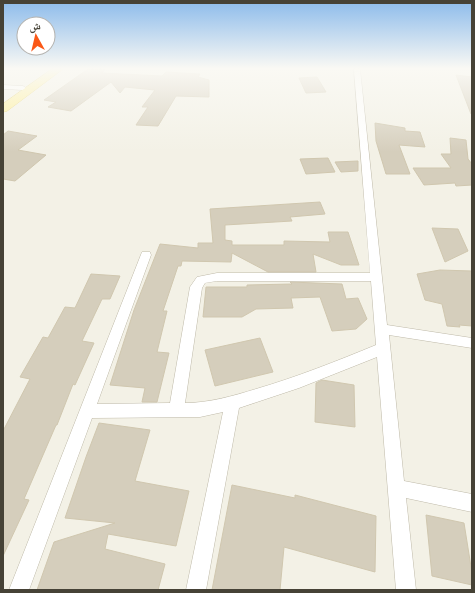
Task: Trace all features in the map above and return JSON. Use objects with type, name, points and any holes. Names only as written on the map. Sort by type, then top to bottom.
[{"type":"main road","points":[[3,109],[20,97]]},
{"type":"street","points":[[360,97],[406,590]]},
{"type":"street","points":[[19,590],[146,255]]},
{"type":"street","points":[[176,410],[196,287],[201,280],[218,277],[377,277]]},
{"type":"street","points":[[382,329],[472,343]]},
{"type":"street","points":[[86,411],[200,410],[232,403],[303,381],[384,348]]},
{"type":"street","points":[[196,590],[232,403]]},
{"type":"street","points":[[397,488],[472,503]]},
{"type":"building","points":[[49,97],[91,97],[71,111],[48,107],[56,102],[44,100]]},
{"type":"building","points":[[150,97],[176,97],[158,126],[136,125],[148,107],[142,107]]},
{"type":"building","points":[[464,97],[472,97],[471,114]]},
{"type":"building","points":[[375,123],[405,128],[405,131],[420,132],[425,147],[399,145],[410,174],[386,174],[376,141]]},
{"type":"building","points":[[8,131],[37,136],[18,150],[46,155],[15,181],[3,179],[3,135]]},
{"type":"building","points":[[450,138],[466,140],[468,159],[472,164],[472,185],[456,186],[455,183],[424,185],[413,168],[451,168],[441,154],[451,154]]},
{"type":"building","points":[[328,158],[335,172],[306,174],[300,159]]},
{"type":"building","points":[[358,161],[358,171],[341,172],[335,162]]},
{"type":"building","points":[[320,202],[325,214],[290,217],[292,221],[225,225],[225,240],[232,241],[232,245],[284,245],[284,241],[330,242],[328,232],[348,232],[359,265],[341,265],[313,254],[316,272],[268,272],[232,253],[231,262],[182,261],[181,266],[178,266],[163,311],[167,311],[157,352],[169,353],[157,402],[142,402],[145,388],[110,385],[134,310],[160,244],[198,248],[198,243],[213,243],[210,209]]},
{"type":"building","points":[[432,228],[458,229],[468,251],[445,262]]},
{"type":"building","points":[[440,270],[472,271],[472,326],[447,326],[442,304],[425,300],[417,274]]},
{"type":"building","points":[[91,274],[120,276],[110,299],[102,299],[82,341],[94,343],[75,385],[73,384],[57,425],[24,499],[29,500],[3,556],[3,431],[30,379],[20,377],[43,337],[48,338],[65,307],[75,308]]},
{"type":"building","points":[[290,282],[342,284],[346,299],[358,298],[367,319],[356,329],[332,331],[320,297],[291,298],[293,308],[256,309],[242,317],[203,317],[206,287],[247,287],[247,285],[292,284]]},
{"type":"building","points":[[260,338],[273,372],[215,386],[205,350]]},
{"type":"building","points":[[322,380],[354,385],[355,427],[315,422],[316,383]]},
{"type":"building","points":[[99,423],[150,430],[135,481],[189,491],[176,546],[108,534],[105,549],[165,564],[158,590],[37,590],[54,542],[115,523],[65,518]]},
{"type":"building","points":[[232,485],[295,498],[295,495],[376,516],[375,572],[284,547],[280,590],[212,590]]},
{"type":"building","points":[[426,515],[464,523],[472,573],[472,585],[432,576]]}]
